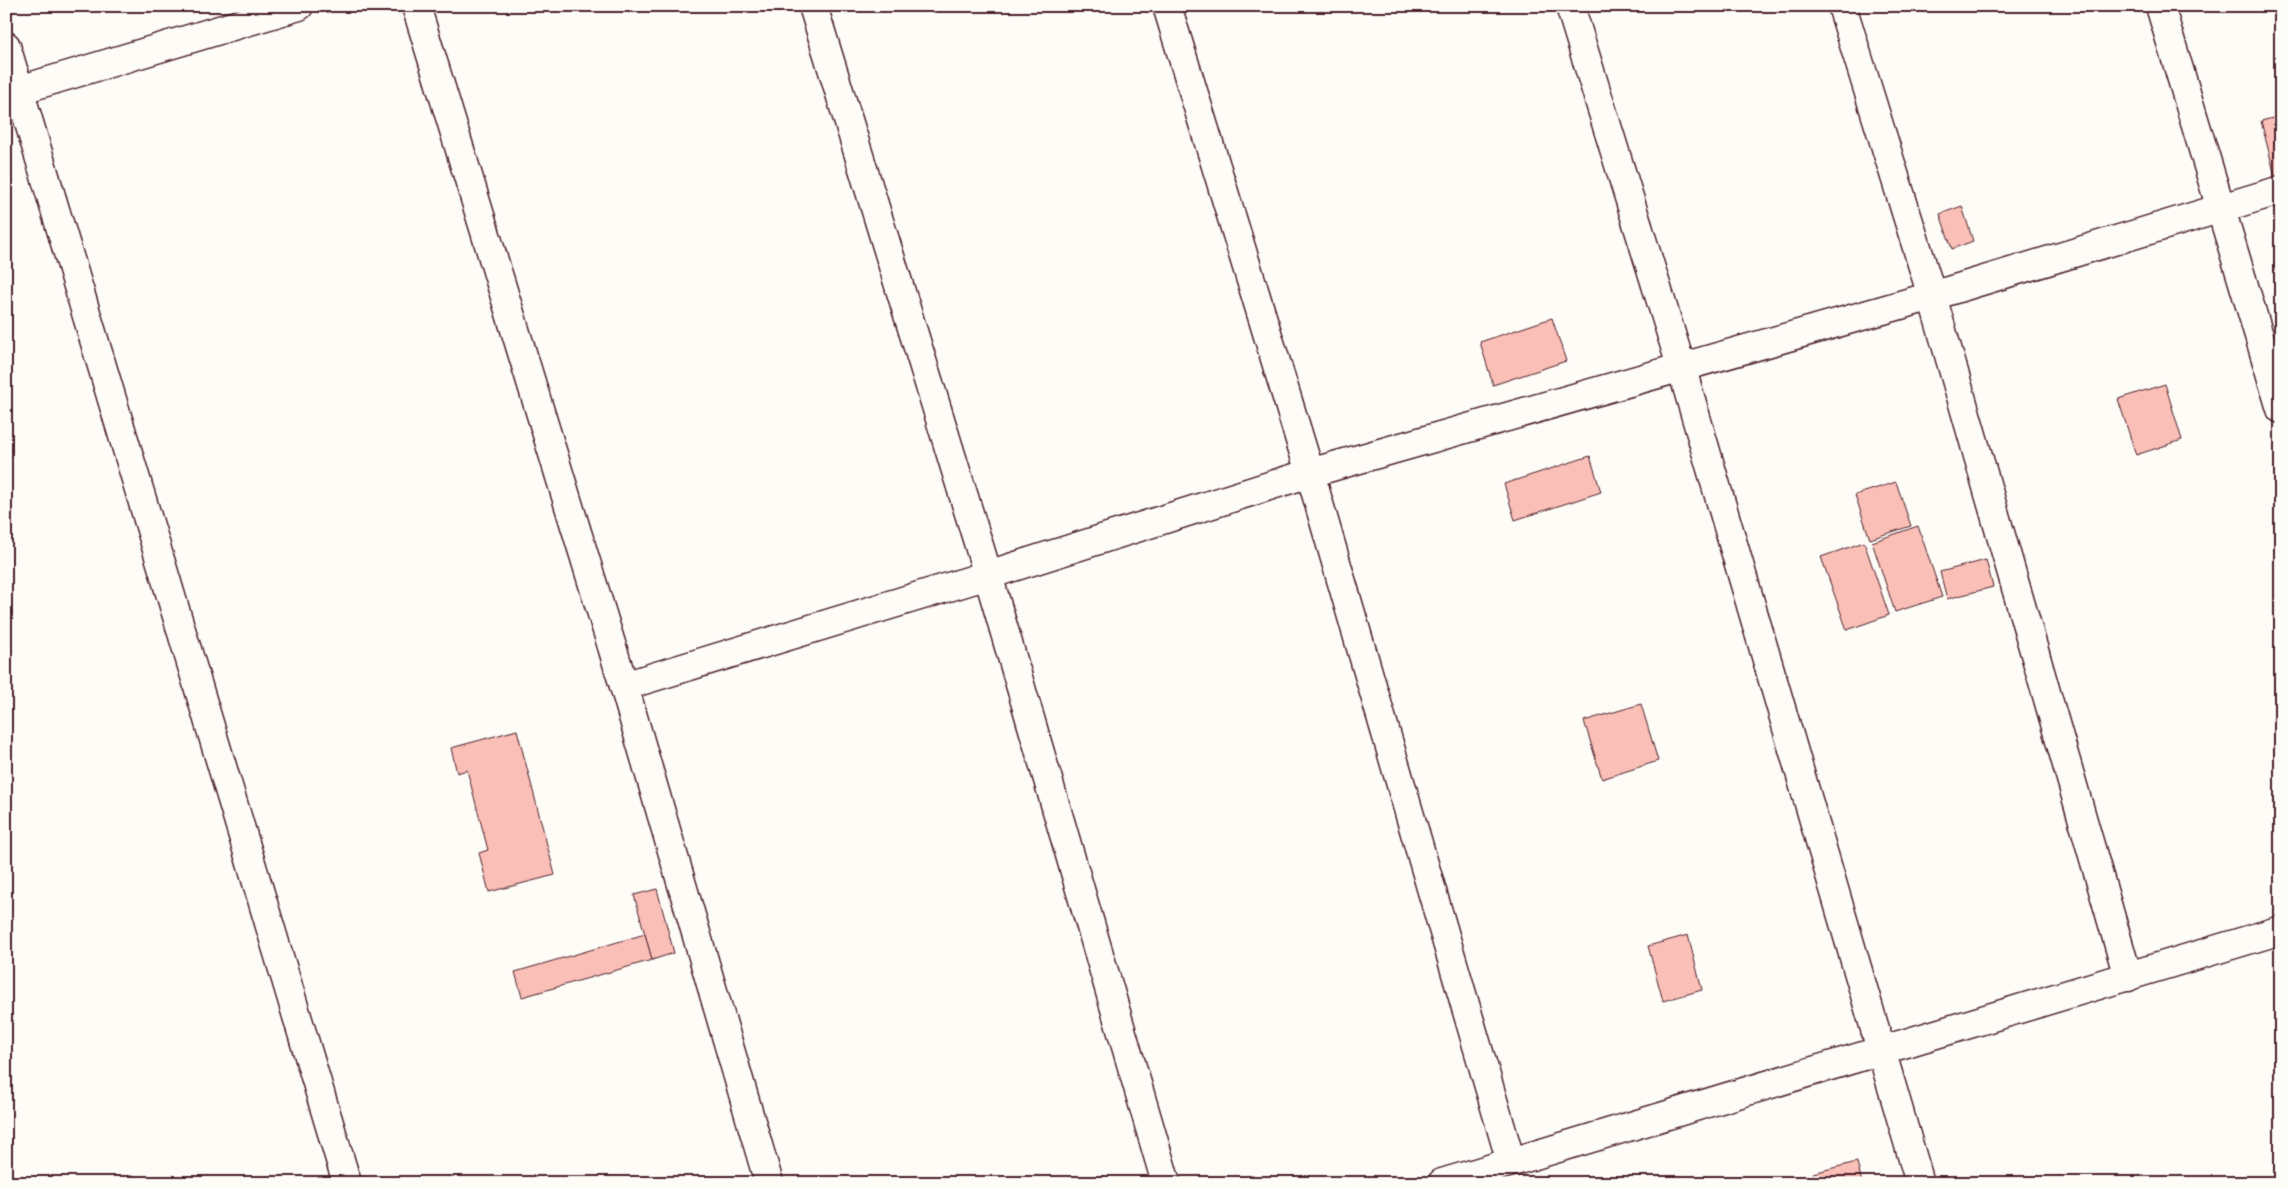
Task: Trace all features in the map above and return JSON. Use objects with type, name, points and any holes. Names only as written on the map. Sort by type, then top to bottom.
[{"type":"street","points":[[13,92],[299,6]]},
{"type":"street","points":[[416,6],[624,686],[769,1183]]},
{"type":"street","points":[[814,6],[988,575],[1166,1183]]},
{"type":"street","points":[[1167,6],[1310,473],[1511,1162]]},
{"type":"street","points":[[1570,6],[1681,366],[1920,1183]]},
{"type":"street","points":[[1842,6],[1932,296],[2128,976]]},
{"type":"street","points":[[2160,6],[2219,209],[2281,409]]},
{"type":"street","points":[[6,46],[13,92],[347,1183]]},
{"type":"street","points":[[624,686],[988,575],[1310,473],[1932,296],[2281,190]]},
{"type":"street","points":[[1442,1183],[2281,930]]},
{"type":"building","points":[[2281,116],[2281,178],[2276,180],[2261,121]]},
{"type":"building","points":[[1962,206],[1973,241],[1952,249],[1940,214]]},
{"type":"building","points":[[1552,318],[1566,361],[1493,385],[1480,342]]},
{"type":"building","points":[[2165,384],[2182,440],[2136,455],[2118,399]]},
{"type":"building","points":[[1590,456],[1601,492],[1515,520],[1504,484]]},
{"type":"building","points":[[1896,482],[1911,526],[1870,539],[1855,495]]},
{"type":"building","points":[[1918,526],[1942,597],[1895,612],[1872,542]]},
{"type":"building","points":[[1864,542],[1889,615],[1847,630],[1821,557]]},
{"type":"building","points":[[1986,560],[1993,587],[1947,599],[1940,572]]},
{"type":"building","points":[[1641,704],[1658,761],[1602,779],[1584,721]]},
{"type":"building","points":[[517,730],[555,875],[489,892],[479,853],[488,850],[467,770],[457,773],[451,748]]},
{"type":"building","points":[[657,889],[674,953],[652,960],[634,895]]},
{"type":"building","points":[[645,934],[652,960],[522,997],[515,972]]},
{"type":"building","points":[[1688,935],[1702,990],[1663,1001],[1648,946]]},
{"type":"building","points":[[1857,1162],[1862,1183],[1816,1183],[1813,1173]]}]
